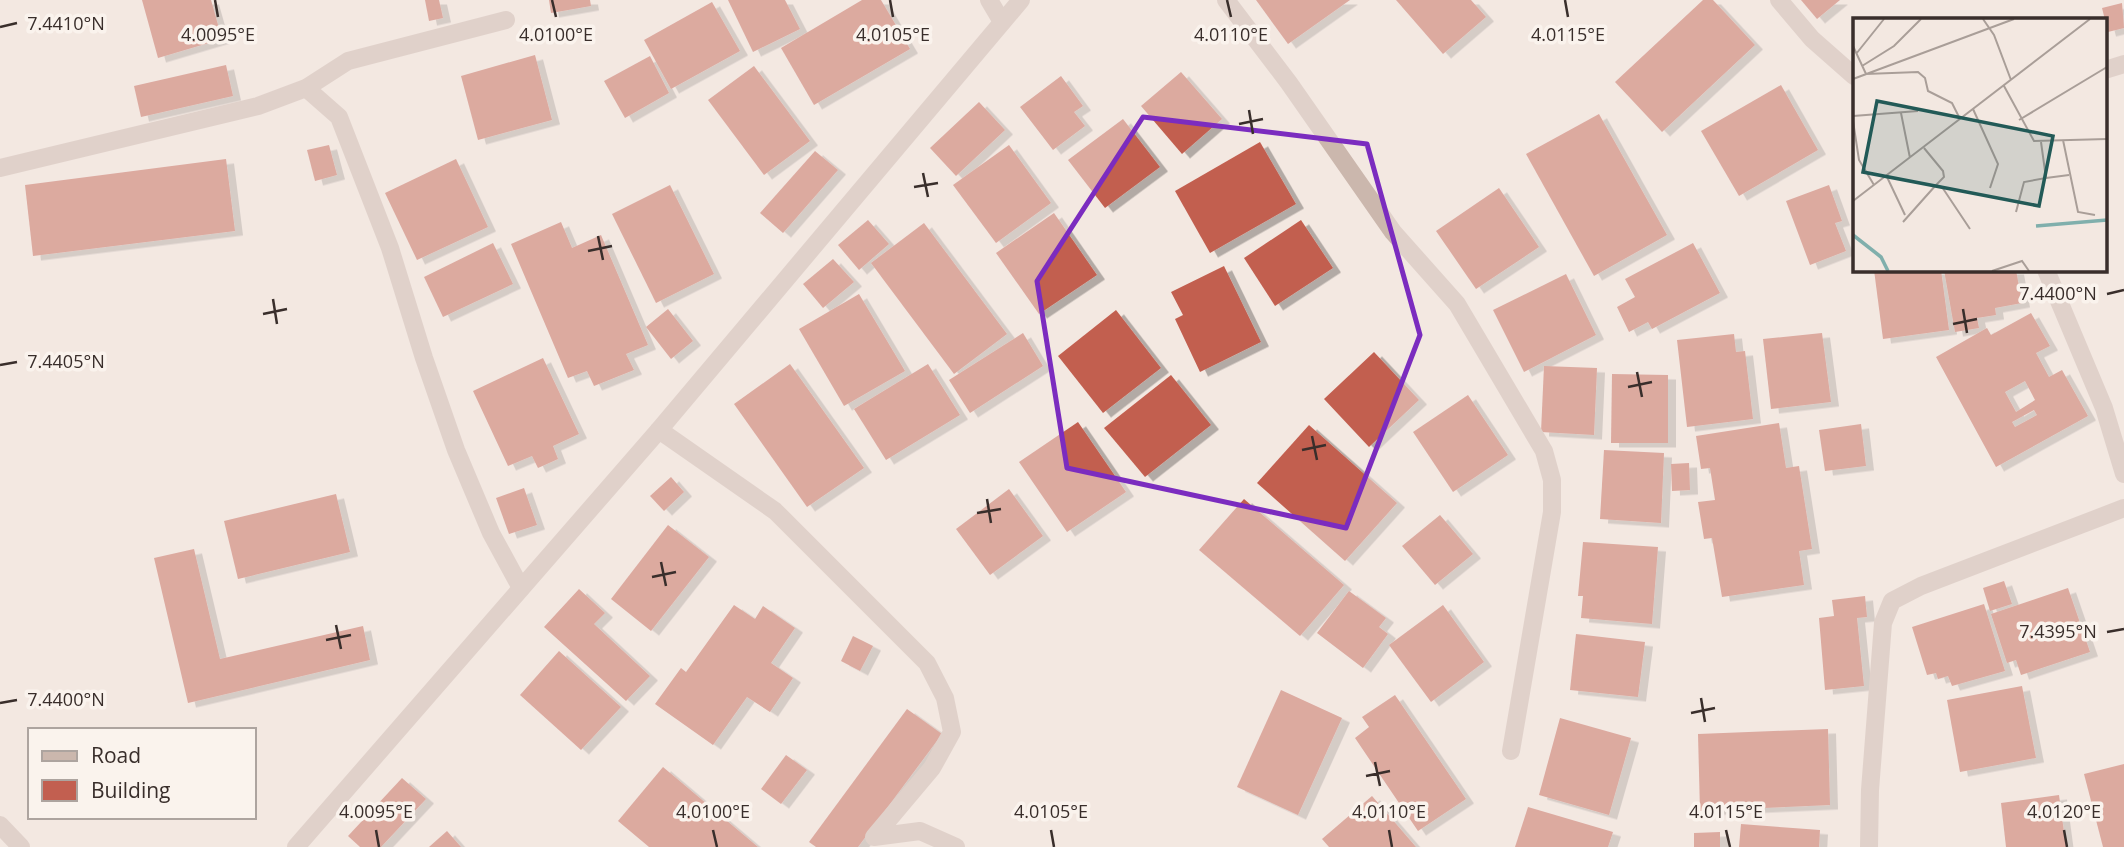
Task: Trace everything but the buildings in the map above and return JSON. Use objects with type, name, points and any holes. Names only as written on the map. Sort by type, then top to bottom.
[{"type":"street","points":[[989,0],[1002,22]]},
{"type":"street","points":[[296,847],[659,430],[1021,0]]},
{"type":"street","points":[[1226,0],[1289,83],[1393,232],[1457,304],[1544,451],[1552,480],[1552,512],[1510,751]]},
{"type":"street","points":[[1779,0],[1812,38],[1853,75]]},
{"type":"street","points":[[0,168],[258,106],[306,88],[348,61],[506,20]]},
{"type":"street","points":[[2106,70],[2124,64]]},
{"type":"street","points":[[306,88],[338,117],[390,248],[456,450],[491,533],[521,588]]},
{"type":"street","points":[[2046,271],[2104,408],[2124,474]]},
{"type":"street","points":[[659,430],[775,511],[927,663],[945,698],[952,732],[932,768],[869,842]]},
{"type":"street","points":[[1869,847],[1870,790],[1883,623],[1892,601],[1921,586],[2124,508]]},
{"type":"street","points":[[0,825],[21,847]]},
{"type":"street","points":[[869,842],[920,831],[956,847]]},
{"type":"highlighted area","points":[[1143,117],[1367,144],[1420,335],[1346,528],[1067,468],[1037,281]]}]
